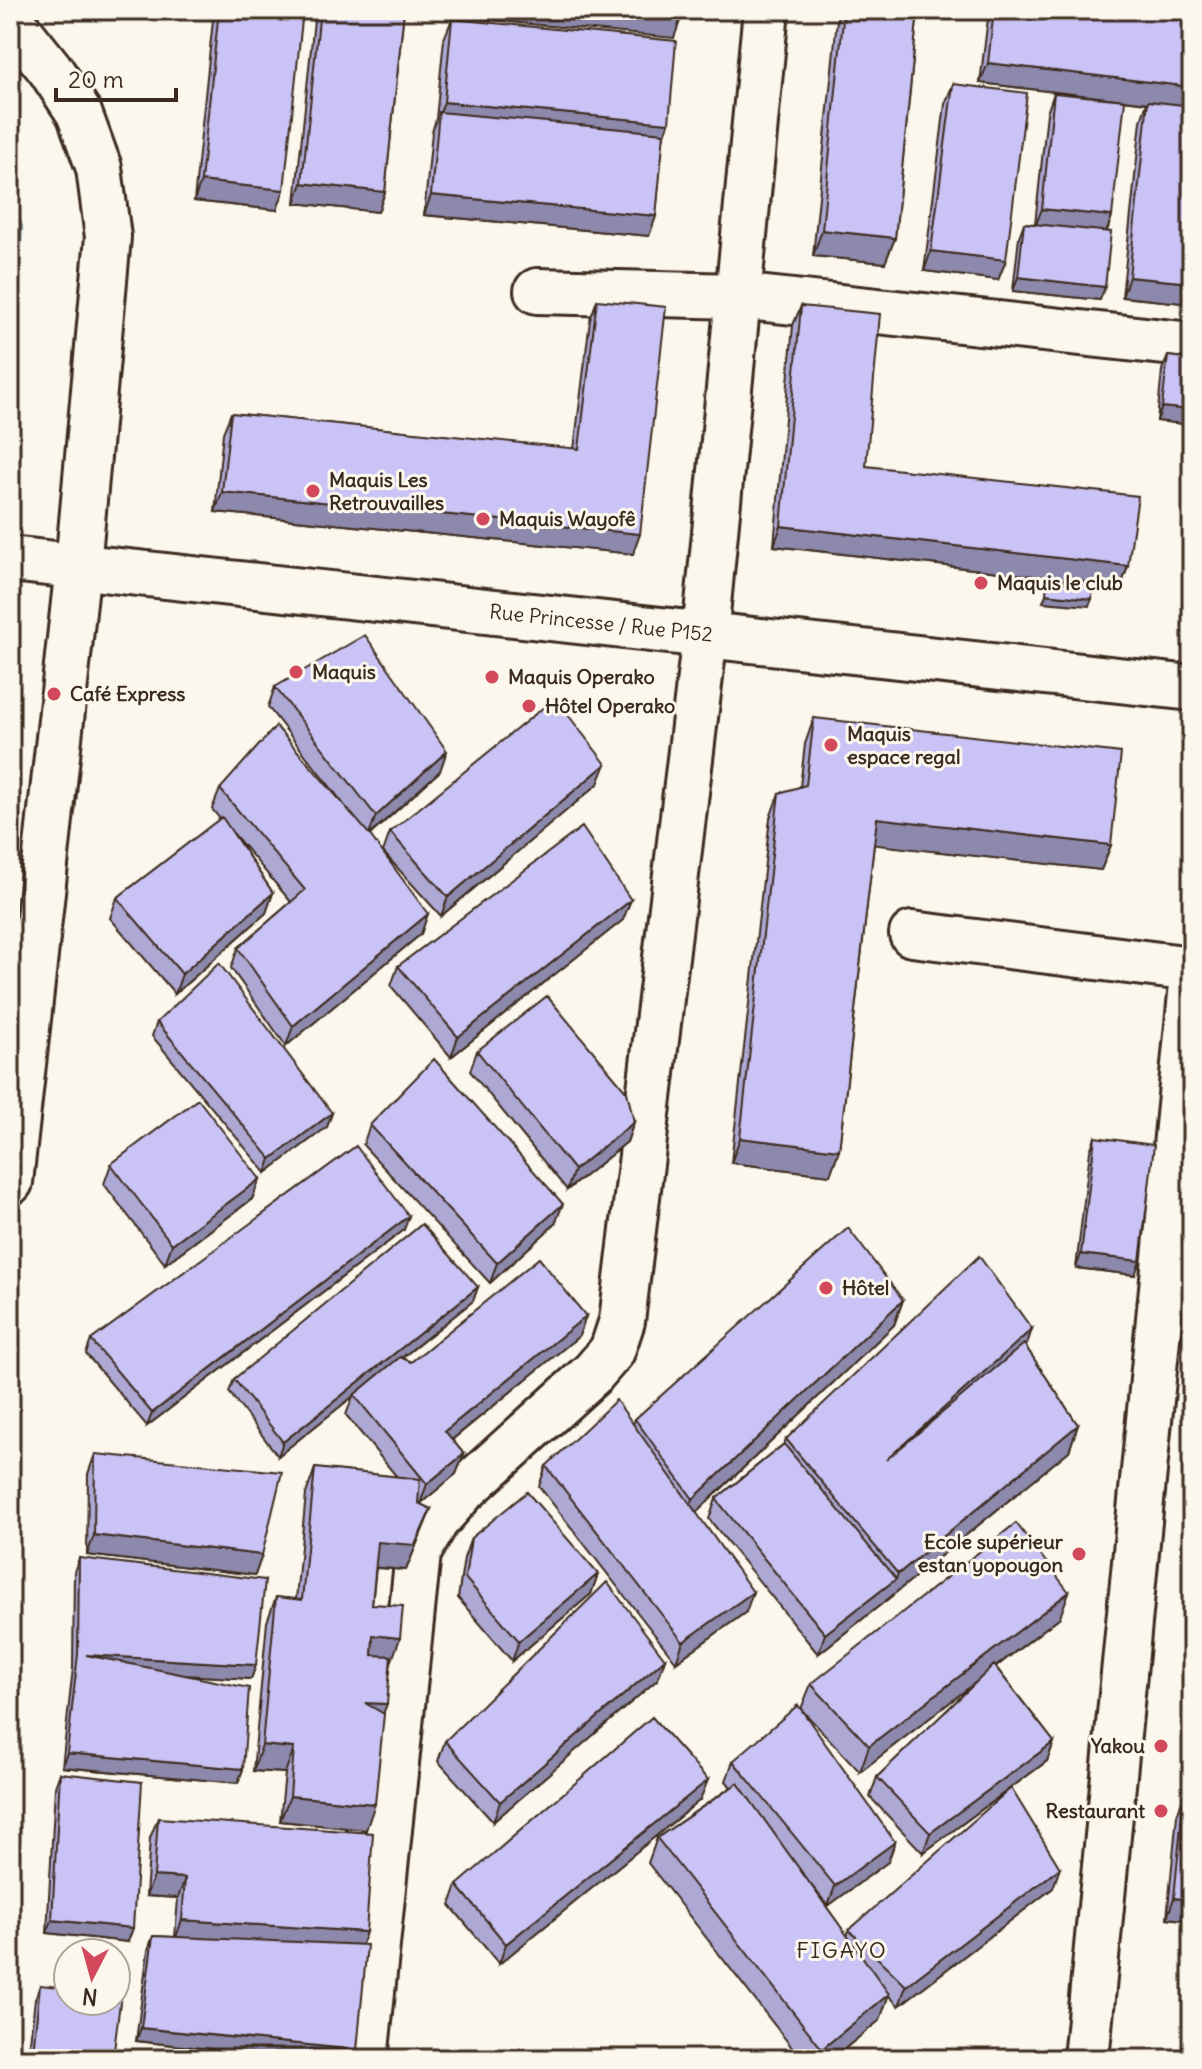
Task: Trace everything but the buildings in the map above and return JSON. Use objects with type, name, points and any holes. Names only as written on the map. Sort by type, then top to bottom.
[{"type":"street","points":[[365,2059],[418,1553],[436,1521],[462,1492],[593,1373],[612,1351],[622,1321],[705,635],[766,10]]},
{"type":"street","points":[[10,19],[50,69],[79,113],[99,168],[108,237],[78,566],[10,1182]]},
{"type":"street","points":[[537,291],[738,296],[1192,345]]},
{"type":"street","name":"Rue Princesse / Rue P152","points":[[10,559],[1192,688]]},
{"type":"street","points":[[912,934],[1192,969]]},
{"type":"street","points":[[1086,2059],[1188,1064],[1192,984]]},
{"type":"waterway","points":[[10,205],[17,227],[10,363]]},
{"type":"place","name":"Maquis Les Retrouvailles","points":[[313,491]]},
{"type":"place","name":"Maquis Wayofê","points":[[483,519]]},
{"type":"place","name":"Maquis le club","points":[[981,583]]},
{"type":"place","name":"Maquis","points":[[296,672]]},
{"type":"place","name":"Maquis Operako","points":[[492,677]]},
{"type":"place","name":"Café Express","points":[[54,694]]},
{"type":"place","name":"Hôtel Operako","points":[[529,706]]},
{"type":"place","name":"Maquis espace regal","points":[[831,745]]},
{"type":"place","name":"Hôtel","points":[[826,1288]]},
{"type":"place","name":"Ecole supérieur estan yopougon","points":[[1079,1554]]},
{"type":"place","name":"Yakou","points":[[1161,1746]]},
{"type":"place","name":"Restaurant","points":[[1161,1811]]},
{"type":"district","name":"FIGAYO","points":[[842,1950]]}]
